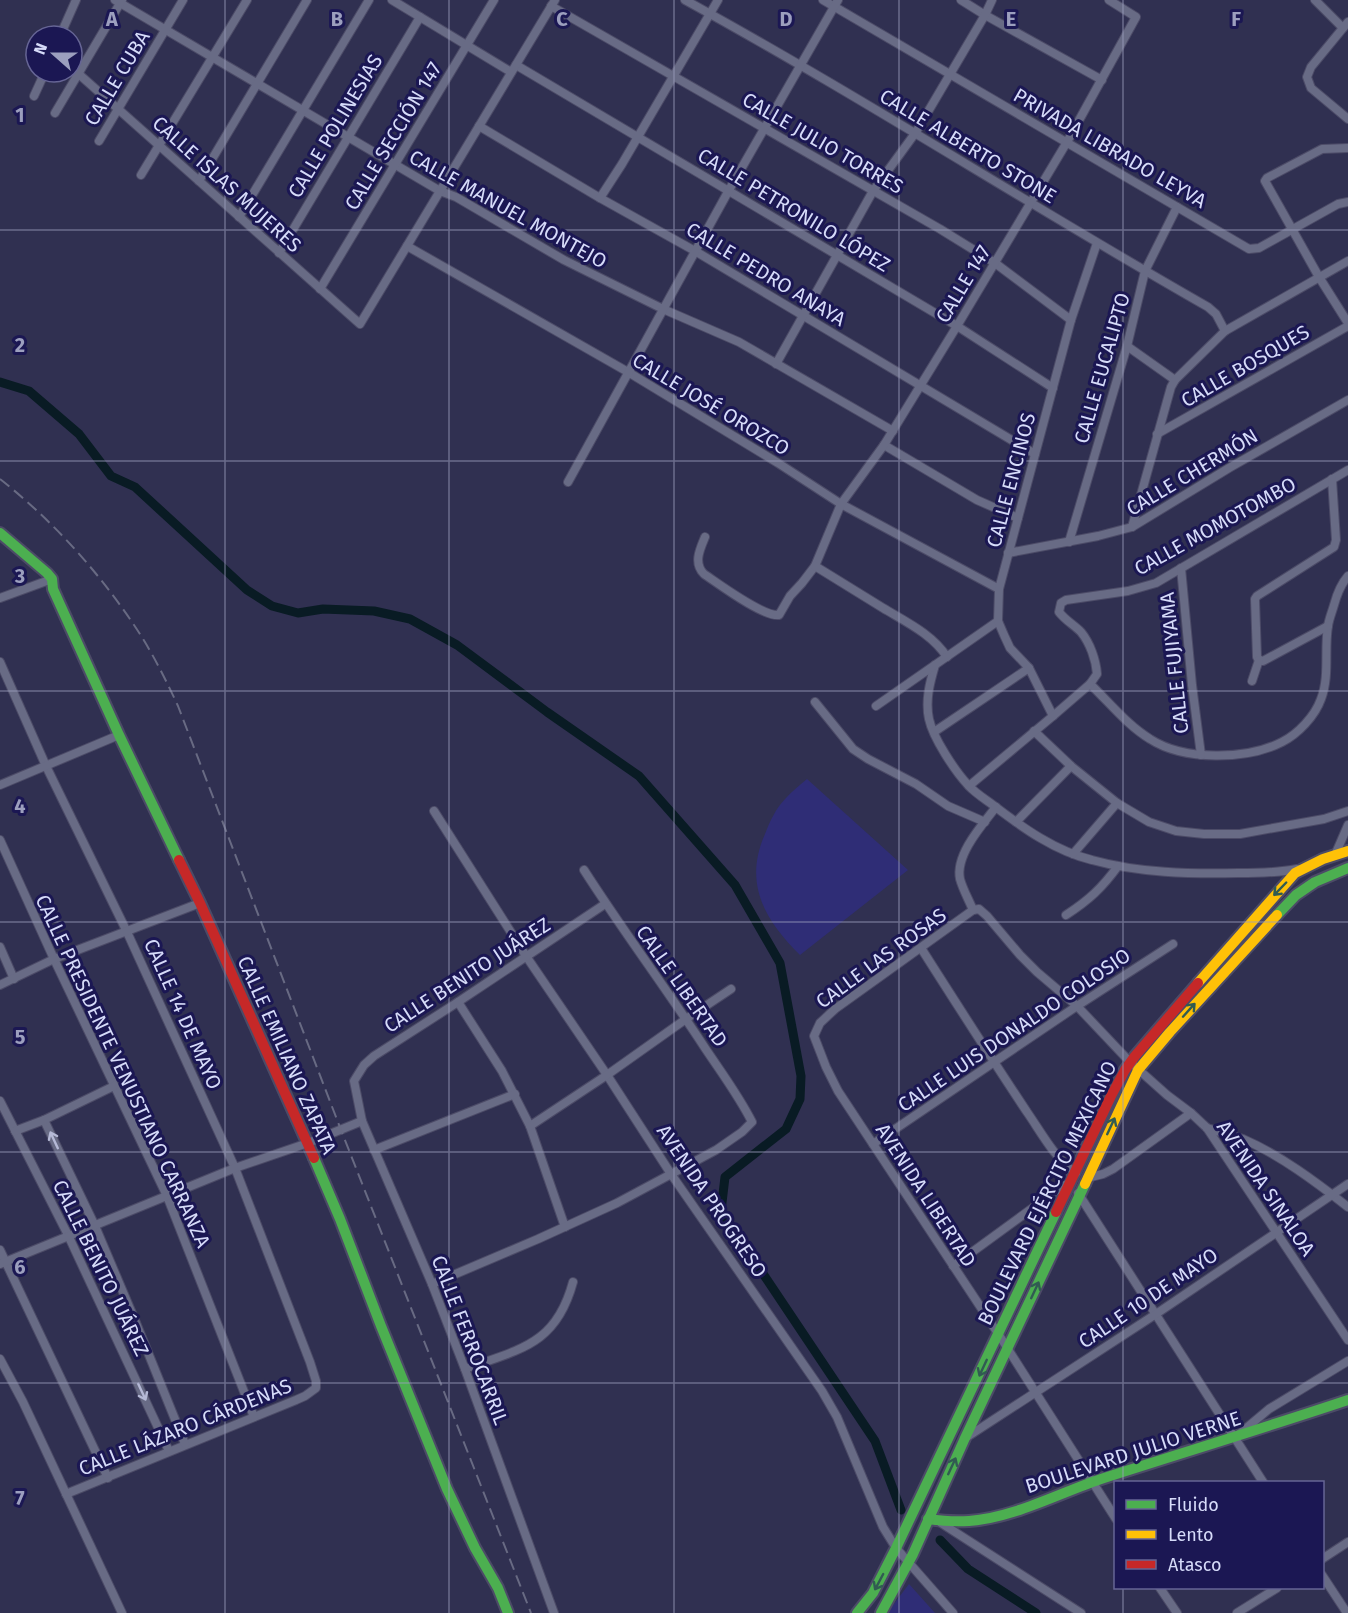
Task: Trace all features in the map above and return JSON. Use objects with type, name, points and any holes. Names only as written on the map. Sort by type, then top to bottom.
[{"type":"main road","name":"CALLE EMILIANO ZAPATA","points":[[0,533],[39,565],[52,579],[53,589],[119,735],[200,903],[308,1143],[447,1489],[475,1548],[498,1588],[508,1613]]},
{"type":"main road","name":"BOULEVARD EJÉRCITO MEXICANO","points":[[857,1613],[873,1593],[898,1546],[1111,1096],[1272,897],[1295,873],[1348,851]]},
{"type":"main road","name":"BOULEVARD EJÉRCITO MEXICANO","points":[[881,1613],[911,1558],[1079,1195],[1134,1066],[1170,1032],[1296,895],[1315,882],[1348,868]]},
{"type":"main road","name":"BOULEVARD JULIO VERNE","points":[[927,1522],[961,1523],[986,1520],[1007,1514],[1091,1482],[1348,1400]]},
{"type":"street","points":[[65,24],[76,0]]},
{"type":"street","name":"CALLE CUBA","points":[[99,141],[183,0]]},
{"type":"street","points":[[141,175],[247,0]]},
{"type":"street","points":[[199,181],[307,0]]},
{"type":"street","points":[[239,217],[369,0]]},
{"type":"street","name":"CALLE PETRONILO LÓPEZ","points":[[392,0],[466,45],[729,190],[957,326],[1053,388]]},
{"type":"street","name":"CALLE SECCIÓN 147","points":[[320,289],[494,0]]},
{"type":"street","name":"CALLE ALBERTO STONE","points":[[685,0],[916,132],[1097,243],[1208,307],[1216,314],[1226,331]]},
{"type":"street","points":[[600,198],[718,0]]},
{"type":"street","name":"PRIVADA LIBRADO LEYVA","points":[[823,0],[836,3],[949,74],[1249,249],[1254,249],[1292,229]]},
{"type":"street","points":[[961,0],[1102,80]]},
{"type":"street","points":[[776,363],[873,191],[916,132],[992,0]]},
{"type":"street","name":"CALLE 147","points":[[705,537],[698,559],[699,569],[753,606],[771,615],[779,615],[790,596],[814,566],[841,504],[893,431],[1031,203],[1102,80],[1136,16],[1109,0]]},
{"type":"street","points":[[1315,0],[1346,25],[1311,67],[1307,77],[1311,88],[1348,119]]},
{"type":"street","points":[[84,57],[119,1]]},
{"type":"street","name":"CALLE MANUEL MONTEJO","points":[[119,1],[440,192],[456,197],[564,260],[663,309],[739,342],[893,431]]},
{"type":"street","points":[[407,246],[553,3]]},
{"type":"street","name":"CALLE JULIO TORRES","points":[[553,3],[673,76],[995,263],[1071,320]]},
{"type":"street","points":[[568,482],[729,190],[836,3]]},
{"type":"street","name":"CALLE POLINESIAS","points":[[279,253],[420,17]]},
{"type":"street","name":"CALLE ISLAS MUJERES","points":[[84,79],[360,324],[407,246]]},
{"type":"street","points":[[34,96],[40,84]]},
{"type":"street","points":[[55,113],[69,84]]},
{"type":"street","name":"CALLE PEDRO ANAYA","points":[[479,126],[695,251],[1035,454]]},
{"type":"street","points":[[1348,148],[1328,148],[1314,152],[1267,178],[1265,183],[1348,325]]},
{"type":"street","points":[[1292,229],[1338,204],[1348,202]]},
{"type":"street","name":"CALLE EUCALIPTO","points":[[1069,542],[1126,346],[1145,271],[1177,207]]},
{"type":"street","name":"CALLE ENCINOS","points":[[1053,716],[1029,668],[1010,648],[998,621],[999,589],[1071,320],[1097,243]]},
{"type":"street","name":"CALLE JOSÉ OROZCO","points":[[407,246],[628,372],[841,504],[999,589]]},
{"type":"street","points":[[1132,528],[1157,434],[1175,380],[1226,331],[1348,261]]},
{"type":"street","name":"CALLE BOSQUES","points":[[1157,434],[1348,325]]},
{"type":"street","points":[[1126,346],[1175,380]]},
{"type":"street","name":"CALLE CHERMÓN","points":[[1008,553],[1132,528],[1229,468],[1348,400]]},
{"type":"street","points":[[884,445],[969,496],[1018,518]]},
{"type":"street","name":"CALLE MOMOTOMBO","points":[[1090,684],[1097,674],[1097,667],[1090,647],[1081,632],[1062,617],[1059,612],[1061,603],[1066,600],[1142,588],[1156,583],[1348,470]]},
{"type":"street","points":[[1252,681],[1259,660],[1255,599],[1334,547],[1336,540],[1332,479]]},
{"type":"street","points":[[814,566],[914,627],[934,641],[947,657]]},
{"type":"street","name":"CALLE FUJIYAMA","points":[[1181,568],[1201,755]]},
{"type":"street","points":[[969,786],[1090,684],[1149,739],[1164,747],[1201,755],[1225,755],[1249,752],[1282,742],[1304,725],[1317,709],[1322,698],[1326,680],[1328,626],[1337,594],[1348,576]]},
{"type":"street","points":[[0,598],[52,579]]},
{"type":"street","points":[[876,706],[998,621]]},
{"type":"street","points":[[1259,660],[1263,661],[1328,626]]},
{"type":"street","name":"CALLE 14 DE MAYO","points":[[0,662],[46,766],[127,932],[235,1168],[310,1362],[316,1388]]},
{"type":"street","points":[[934,665],[927,704],[929,719],[951,763],[969,786],[1016,822],[1048,842],[1093,861],[1166,872],[1195,874],[1276,872],[1305,868]]},
{"type":"street","points":[[934,732],[1029,668]]},
{"type":"street","points":[[815,702],[853,749],[916,784],[948,806],[985,822]]},
{"type":"street","points":[[1034,731],[1071,766],[1117,802],[1149,822],[1176,831],[1240,834],[1324,819],[1348,811]]},
{"type":"street","points":[[0,785],[119,735]]},
{"type":"street","points":[[1016,822],[1071,766]]},
{"type":"street","points":[[1073,854],[1117,802]]},
{"type":"street","points":[[973,910],[960,878],[961,865],[970,843],[996,807]]},
{"type":"street","name":"AVENIDA PROGRESO","points":[[434,811],[525,956],[607,1075],[671,1174],[822,1391],[837,1417],[883,1527],[911,1558],[953,1613]]},
{"type":"street","points":[[1335,855],[1348,825]]},
{"type":"street","name":"CALLE PRESIDENTE VENUSTIANO CARRANZA","points":[[0,840],[167,1196],[254,1417]]},
{"type":"street","points":[[1066,915],[1085,903],[1100,889],[1118,866]]},
{"type":"street","name":"CALLE LIBERTAD","points":[[584,870],[605,904],[686,1019],[752,1122],[716,1150],[671,1174]]},
{"type":"street","points":[[0,985],[54,959],[200,903]]},
{"type":"street","name":"CALLE BENITO JUÁREZ","points":[[354,1081],[364,1065],[374,1056],[605,904]]},
{"type":"street","name":"AVENIDA SINALOA","points":[[973,910],[979,909],[987,916],[1020,955],[1077,1006],[1134,1066],[1207,1128],[1348,1340]]},
{"type":"street","name":"CALLE LAS ROSAS","points":[[814,1036],[820,1023],[835,1009],[973,910]]},
{"type":"street","name":"CALLE LUIS DONALDO COLOSIO","points":[[873,1144],[1173,944]]},
{"type":"street","points":[[0,947],[14,979]]},
{"type":"street","points":[[921,948],[994,1063],[1055,1152],[1068,1167],[1079,1195],[1262,1481]]},
{"type":"street","points":[[530,1126],[731,989]]},
{"type":"street","points":[[458,1002],[515,1094],[530,1126],[565,1227]]},
{"type":"street","name":"AVENIDA LIBERTAD","points":[[814,1036],[822,1059],[838,1091],[999,1335],[1114,1516]]},
{"type":"street","name":"CALLE FERROCARRIL","points":[[354,1081],[362,1121],[432,1284],[554,1613]]},
{"type":"street","points":[[15,1131],[44,1120],[114,1086]]},
{"type":"street","points":[[374,1150],[515,1094]]},
{"type":"street","name":"CALLE BENITO JUÁREZ","points":[[0,1101],[68,1235],[169,1451]]},
{"type":"street","points":[[953,1266],[1073,1178],[1086,1179],[1113,1169],[1191,1113]]},
{"type":"street","name":"CALLE BENITO JUÁREZ","points":[[44,1120],[95,1226],[185,1444]]},
{"type":"street","points":[[3,1262],[235,1168],[308,1143],[362,1121]]},
{"type":"street","points":[[1207,1128],[1244,1140],[1267,1152],[1313,1180],[1348,1207]]},
{"type":"street","points":[[432,1284],[565,1227],[671,1174]]},
{"type":"street","name":"CALLE 10 DE MAYO","points":[[965,1438],[1156,1314],[1348,1184]]},
{"type":"street","points":[[0,1250],[3,1262],[108,1478]]},
{"type":"street","points":[[465,1369],[516,1350],[541,1337],[554,1325],[562,1312],[573,1282]]},
{"type":"street","points":[[0,1359],[23,1402],[122,1613]]},
{"type":"street","points":[[1234,1438],[1269,1409],[1348,1361]]},
{"type":"street","name":"CALLE LÁZARO CÁRDENAS","points":[[66,1494],[305,1396],[316,1388]]},
{"type":"street","points":[[940,1522],[1081,1613]]},
{"type":"street","points":[[1324,1558],[1348,1542]]},
{"type":"street","points":[[1324,1577],[1347,1613]]},
{"type":"street","points":[[1161,1589],[1177,1613]]},
{"type":"street","points":[[1237,1613],[1274,1589]]},
{"type":"shaded area","points":[[807,779],[908,870],[800,955],[768,915],[757,885],[756,869],[767,829],[779,806]]},
{"type":"shaded area","points":[[909,1584],[935,1613],[887,1613]]},
{"type":"waterway","points":[[0,382],[29,391],[79,434],[111,476],[135,487],[247,590],[272,606],[298,613],[323,609],[374,611],[410,619],[457,645],[547,712],[639,776],[735,885],[780,963],[801,1076],[800,1099],[786,1129],[725,1177],[721,1211],[875,1441],[901,1510]]},
{"type":"waterway","points":[[940,1540],[968,1569],[1036,1613]]},
{"type":"railway","points":[[0,479],[38,511],[105,585],[146,644],[178,706],[341,1130],[531,1613]]},
{"type":"traffic: fast","points":[[0,533],[52,579],[53,589],[179,860]]},
{"type":"traffic: fast","points":[[1277,915],[1296,895],[1315,882],[1348,868]]},
{"type":"traffic: fast","points":[[314,1158],[447,1489],[475,1548],[498,1588],[508,1613]]},
{"type":"traffic: fast","points":[[881,1613],[913,1554],[1085,1184]]},
{"type":"traffic: fast","points":[[857,1613],[873,1593],[896,1548],[1056,1212]]},
{"type":"traffic: fast","points":[[928,1519],[964,1521],[1003,1515],[1104,1478],[1348,1400]]},
{"type":"traffic: slow","points":[[1198,983],[1295,873],[1323,859],[1348,851]]},
{"type":"traffic: slow","points":[[1085,1184],[1138,1070],[1277,915]]},
{"type":"traffic: jam","points":[[179,860],[314,1158]]},
{"type":"traffic: jam","points":[[1056,1212],[1125,1070],[1198,983]]}]
